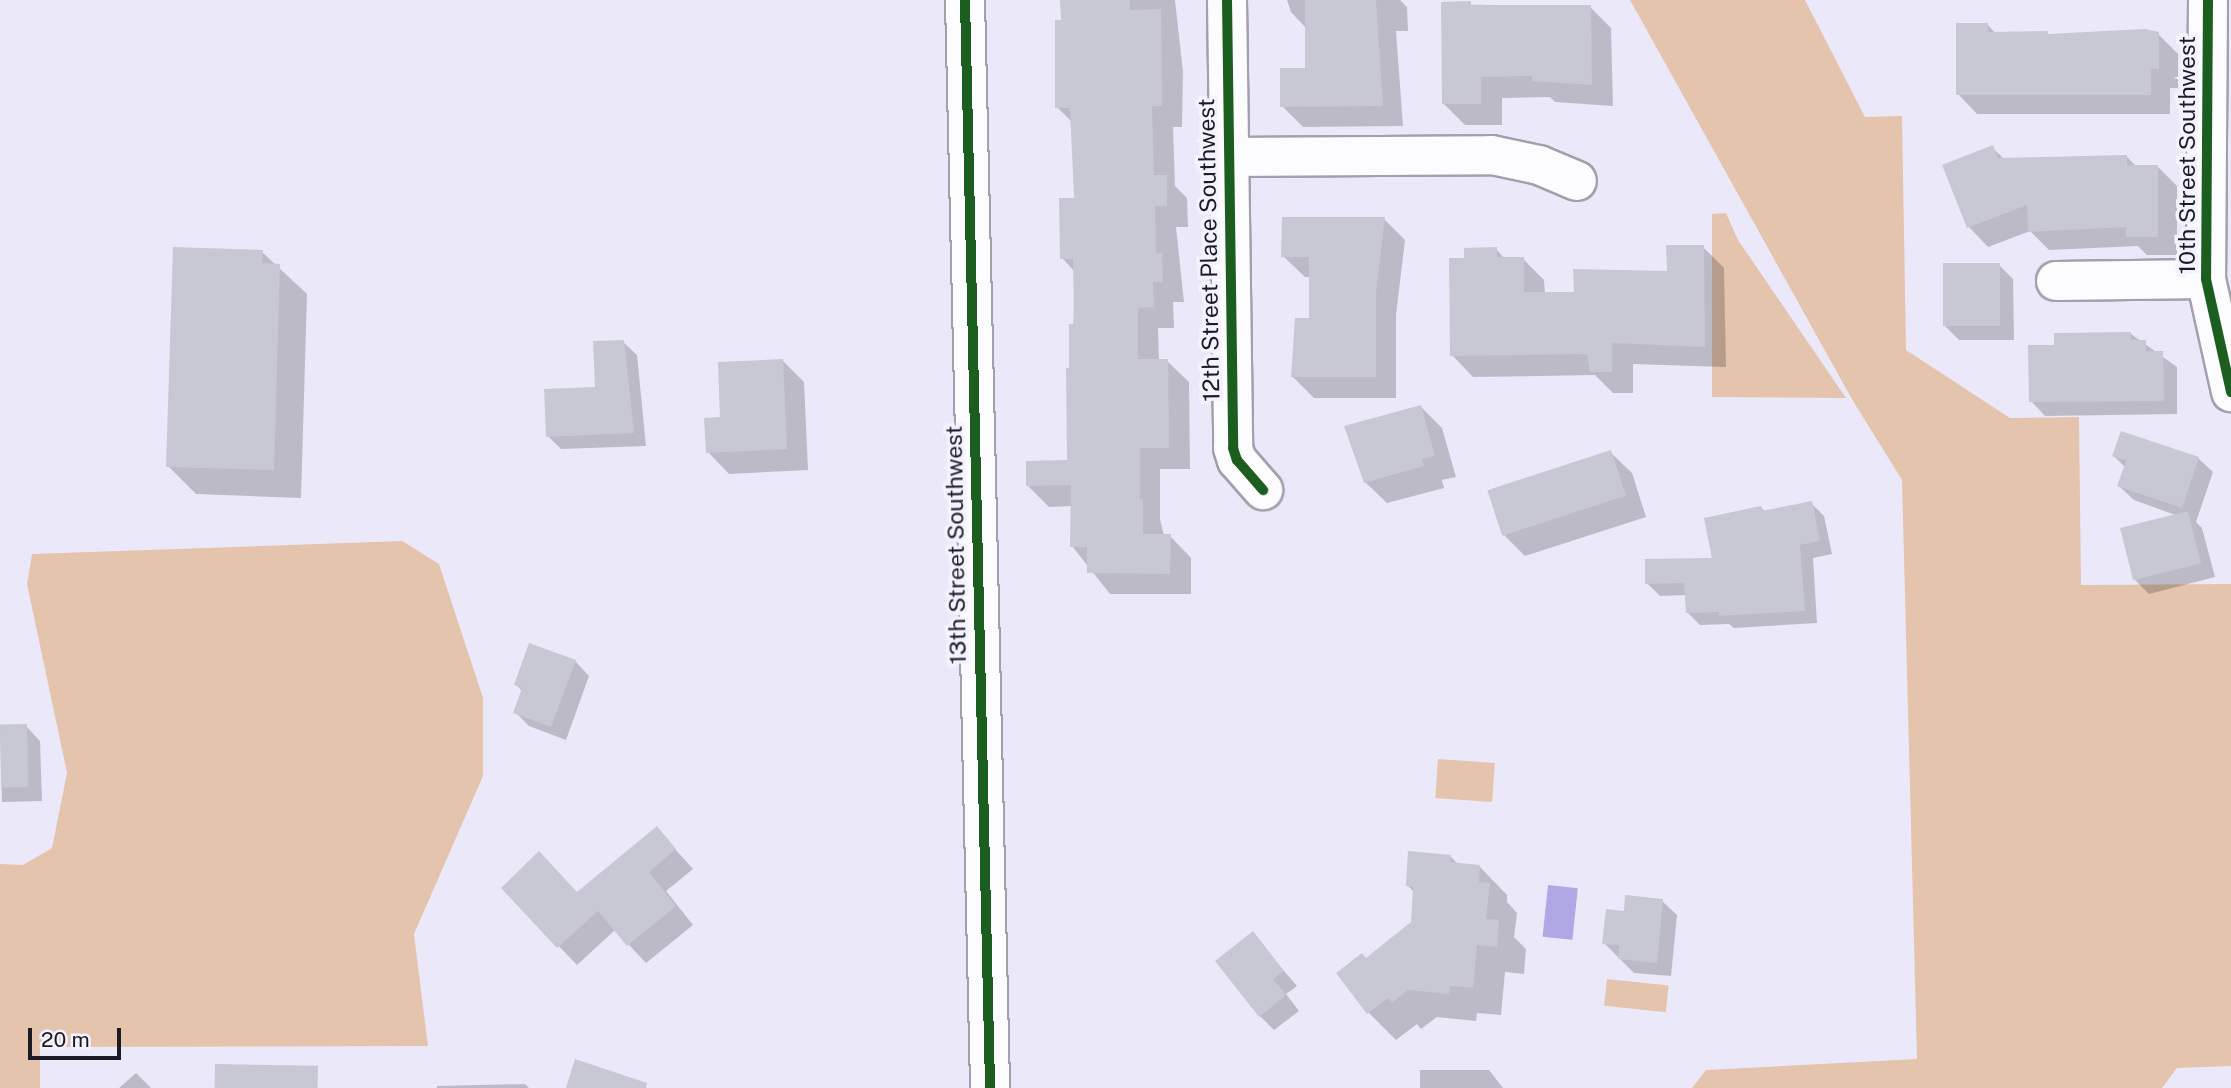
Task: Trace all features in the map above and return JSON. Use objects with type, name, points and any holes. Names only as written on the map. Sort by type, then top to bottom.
[{"type":"street","name":"13th Street Southwest","points":[[965,0],[989,1088]]},
{"type":"street","name":"12th Street Place Southwest","points":[[1227,0],[1233,448],[1237,460],[1264,490]]},
{"type":"street","name":"10th Street Southwest","points":[[2208,0],[2206,279],[2231,392]]},
{"type":"street","points":[[1229,157],[1492,155],[1539,165],[1577,181]]},
{"type":"street","name":"10th Street Southwest","points":[[2056,281],[2206,279]]},
{"type":"shaded area","points":[[1630,0],[1805,0],[1865,117],[1902,116],[1906,350],[2010,418],[2079,417],[2081,585],[2231,584],[2231,1066],[2177,1068],[2162,1088],[1692,1088],[1706,1070],[1917,1059],[1902,480],[1853,401]]},
{"type":"shaded area","points":[[1726,213],[1738,240],[1846,398],[1712,397],[1712,214]]},
{"type":"shaded area","points":[[402,541],[439,564],[483,698],[483,776],[414,934],[428,1046],[40,1047],[40,1088],[0,1088],[0,864],[23,865],[52,848],[67,773],[27,584],[32,554]]},
{"type":"shaded area","points":[[1438,759],[1495,763],[1492,802],[1435,798]]},
{"type":"shaded area","points":[[1548,885],[1578,888],[1572,940],[1543,937]]},
{"type":"shaded area","points":[[1607,979],[1669,985],[1666,1012],[1604,1006]]},
{"type":"building","points":[[1060,0],[1130,0],[1130,10],[1161,9],[1162,106],[1152,106],[1154,175],[1167,175],[1167,206],[1155,206],[1156,253],[1162,253],[1163,282],[1153,282],[1154,307],[1138,308],[1138,359],[1168,359],[1169,448],[1140,448],[1140,499],[1143,499],[1143,534],[1171,534],[1170,574],[1087,573],[1087,547],[1070,547],[1071,485],[1026,486],[1026,461],[1067,460],[1066,368],[1069,368],[1069,324],[1074,324],[1073,259],[1060,259],[1059,198],[1074,198],[1070,108],[1055,108],[1055,20],[1061,20]]},
{"type":"building","points":[[1305,0],[1376,0],[1383,106],[1280,107],[1280,68],[1305,68]]},
{"type":"building","points":[[1471,1],[1471,5],[1591,5],[1592,85],[1532,81],[1532,76],[1481,77],[1481,104],[1442,104],[1441,2]]},
{"type":"building","points":[[1956,23],[1988,23],[1988,32],[2048,31],[2048,34],[2145,29],[2159,32],[2159,69],[2151,69],[2151,95],[1956,95]]},
{"type":"building","points":[[1993,145],[1998,158],[2127,155],[2127,165],[2158,165],[2158,237],[2126,237],[2126,227],[2028,232],[2027,205],[1967,228],[1942,165]]},
{"type":"building","points":[[1282,217],[1385,217],[1376,293],[1376,377],[1291,377],[1295,318],[1309,318],[1309,257],[1281,257]]},
{"type":"building","points":[[1666,245],[1704,245],[1705,347],[1612,343],[1612,372],[1590,372],[1587,354],[1450,356],[1449,258],[1464,258],[1464,248],[1497,247],[1497,257],[1524,257],[1524,292],[1574,292],[1573,269],[1667,271]]},
{"type":"building","points":[[173,247],[263,250],[262,263],[280,264],[274,470],[166,467]]},
{"type":"building","points":[[1943,263],[2000,263],[2000,326],[1943,326]]},
{"type":"building","points":[[2131,332],[2131,340],[2146,340],[2146,351],[2163,351],[2164,401],[2029,402],[2028,345],[2054,345],[2054,333]]},
{"type":"building","points":[[624,340],[634,433],[546,437],[544,389],[595,387],[593,341]]},
{"type":"building","points":[[783,359],[787,449],[706,453],[704,418],[720,417],[718,362]]},
{"type":"building","points":[[1421,405],[1435,456],[1422,459],[1424,466],[1364,483],[1344,426]]},
{"type":"building","points":[[2121,431],[2199,457],[2182,508],[2117,486],[2126,461],[2112,456]]},
{"type":"building","points":[[1611,450],[1626,496],[1502,536],[1487,490]]},
{"type":"building","points":[[1812,501],[1820,541],[1800,545],[1805,611],[1719,616],[1719,612],[1686,613],[1684,583],[1645,584],[1645,559],[1712,558],[1704,518],[1761,506],[1762,511]]},
{"type":"building","points":[[2188,511],[2201,563],[2133,580],[2120,528]]},
{"type":"building","points":[[529,643],[576,660],[551,727],[513,713],[522,688],[514,685]]},
{"type":"building","points":[[0,724],[27,724],[28,787],[1,787]]},
{"type":"building","points":[[657,826],[676,849],[649,872],[676,906],[627,946],[598,911],[557,948],[501,888],[539,851],[577,892]]},
{"type":"building","points":[[1408,851],[1451,855],[1450,862],[1480,865],[1479,882],[1490,883],[1486,919],[1499,920],[1497,947],[1477,945],[1473,988],[1450,986],[1449,994],[1408,990],[1392,1003],[1388,998],[1367,1014],[1336,973],[1362,953],[1366,958],[1411,922],[1413,887],[1406,886]]},
{"type":"building","points":[[1625,895],[1663,899],[1657,963],[1618,959],[1619,945],[1602,944],[1606,909],[1624,911]]},
{"type":"building","points":[[1253,931],[1284,971],[1273,979],[1286,995],[1259,1017],[1215,961]]},
{"type":"building","points":[[575,1059],[647,1083],[646,1088],[566,1088]]},
{"type":"building","points":[[215,1064],[318,1066],[318,1088],[215,1088]]},
{"type":"cycle path","points":[[965,0],[990,1088]]},
{"type":"cycle path","points":[[1227,0],[1233,448],[1237,460],[1263,490]]},
{"type":"cycle path","points":[[2208,0],[2206,279],[2231,392]]}]
